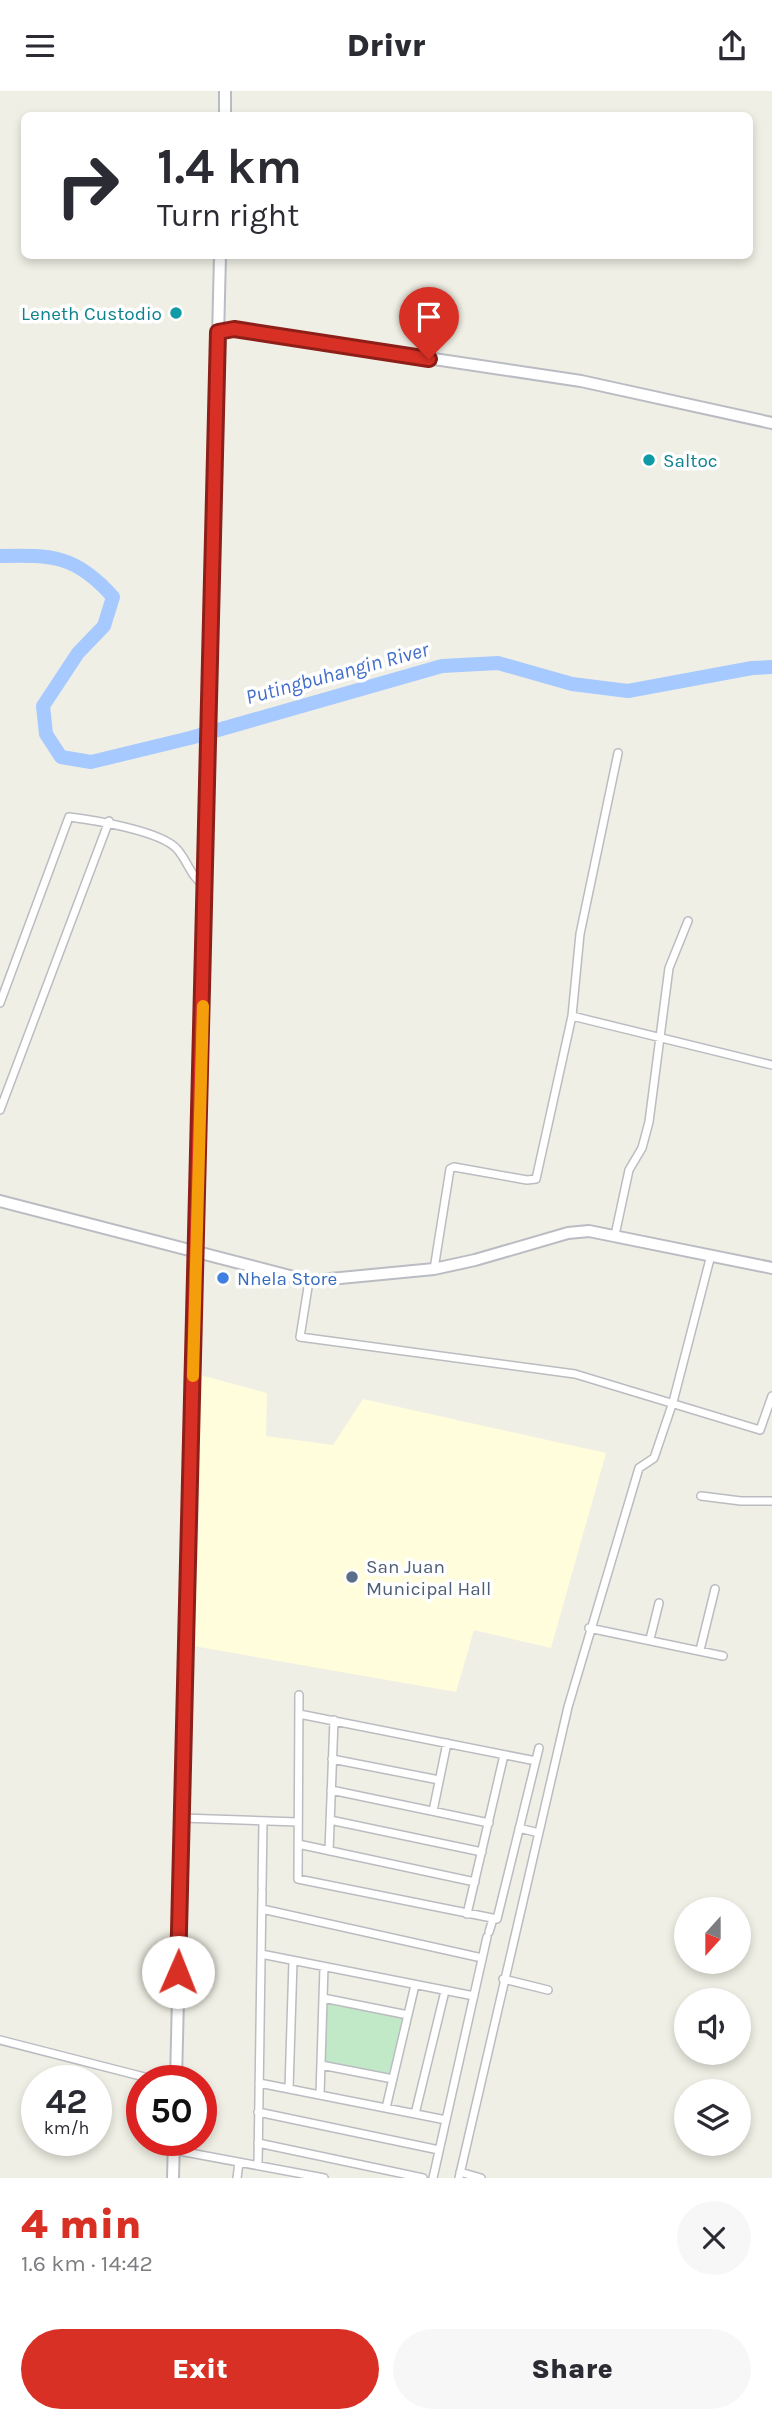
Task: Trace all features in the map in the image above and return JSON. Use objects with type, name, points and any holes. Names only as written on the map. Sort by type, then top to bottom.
[{"type":"main road","points":[[225,91],[225,112]]},
{"type":"main road","points":[[176,2065],[210,757],[220,259]]},
{"type":"main road","points":[[218,332],[234,329],[581,381],[772,423]]},
{"type":"main road","points":[[0,1201],[309,1281],[434,1269],[568,1233],[589,1231],[772,1268]]},
{"type":"main road","points":[[173,2178],[174,2156]]},
{"type":"street","points":[[434,1269],[450,1169],[454,1167],[527,1180],[536,1179],[572,1016],[580,934],[618,753]]},
{"type":"street","points":[[0,1003],[69,817],[109,821],[171,843],[179,851],[189,871],[206,888]]},
{"type":"street","points":[[0,1110],[109,821]]},
{"type":"street","points":[[615,1235],[628,1170],[642,1148],[648,1129],[669,968],[688,921]]},
{"type":"street","points":[[572,1016],[772,1065]]},
{"type":"street","points":[[481,2178],[459,2175],[503,1979],[589,1628],[622,1531],[639,1468],[654,1458],[673,1402],[711,1254]]},
{"type":"street","points":[[309,1281],[300,1337],[575,1374],[760,1430],[772,1396]]},
{"type":"street","points":[[701,1496],[741,1501],[772,1501]]},
{"type":"street","points":[[700,1650],[715,1589]]},
{"type":"street","points":[[650,1639],[659,1603]]},
{"type":"street","points":[[589,1628],[723,1656]]},
{"type":"street","points":[[299,1695],[298,1879],[497,1919],[539,1748]]},
{"type":"street","points":[[299,1714],[536,1761]]},
{"type":"street","points":[[329,1851],[334,1720]]},
{"type":"street","points":[[433,1811],[447,1743]]},
{"type":"street","points":[[467,1914],[505,1755]]},
{"type":"street","points":[[332,1759],[439,1780]]},
{"type":"street","points":[[331,1790],[489,1823]]},
{"type":"street","points":[[182,1818],[298,1822]]},
{"type":"street","points":[[330,1820],[482,1851]]},
{"type":"street","points":[[258,2165],[263,1821]]},
{"type":"street","points":[[520,1828],[535,1832]]},
{"type":"street","points":[[298,1844],[475,1882]]},
{"type":"street","points":[[262,1909],[482,1958]]},
{"type":"street","points":[[433,2178],[492,1919]]},
{"type":"street","points":[[261,1954],[474,1996]]},
{"type":"street","points":[[289,2089],[293,1961]]},
{"type":"street","points":[[320,2095],[324,1967]]},
{"type":"street","points":[[503,1979],[548,1990]]},
{"type":"street","points":[[386,2108],[415,1985]]},
{"type":"street","points":[[415,2114],[445,1991]]},
{"type":"street","points":[[323,1999],[408,2015]]},
{"type":"street","points":[[0,2040],[126,2072]]},
{"type":"street","points":[[321,2065],[393,2079]]},
{"type":"street","points":[[259,2083],[446,2120]]},
{"type":"street","points":[[258,2112],[439,2150]]},
{"type":"street","points":[[258,2143],[424,2178]]},
{"type":"street","points":[[216,2156],[324,2178]]},
{"type":"street","points":[[237,2178],[239,2162]]},
{"type":"shaded area","points":[[200,1375],[267,1393],[266,1436],[333,1445],[363,1399],[606,1453],[551,1648],[474,1630],[456,1692],[193,1646],[199,1530]]},
{"type":"green space","points":[[326,2004],[404,2017],[391,2075],[323,2063]]},
{"type":"waterway","name":"Putingbuhangin River","points":[[0,556],[35,556],[62,560],[87,573],[113,597],[104,626],[78,653],[43,706],[46,734],[61,757],[91,762],[190,738],[442,666],[498,663],[572,684],[628,691],[752,668],[772,667]]},
{"type":"slow traffic","points":[[193,1376],[203,1006]]},
{"type":"place","name":"Leneth Custodio","points":[[176,313]]},
{"type":"place","name":"Saltoc","points":[[649,460]]},
{"type":"place","name":"Nhela Store","points":[[223,1278]]},
{"type":"place","name":"San Juan Municipal Hall","points":[[352,1577]]},
{"type":"route","points":[[178,1972],[216,531],[218,332],[234,329],[429,359]]}]
